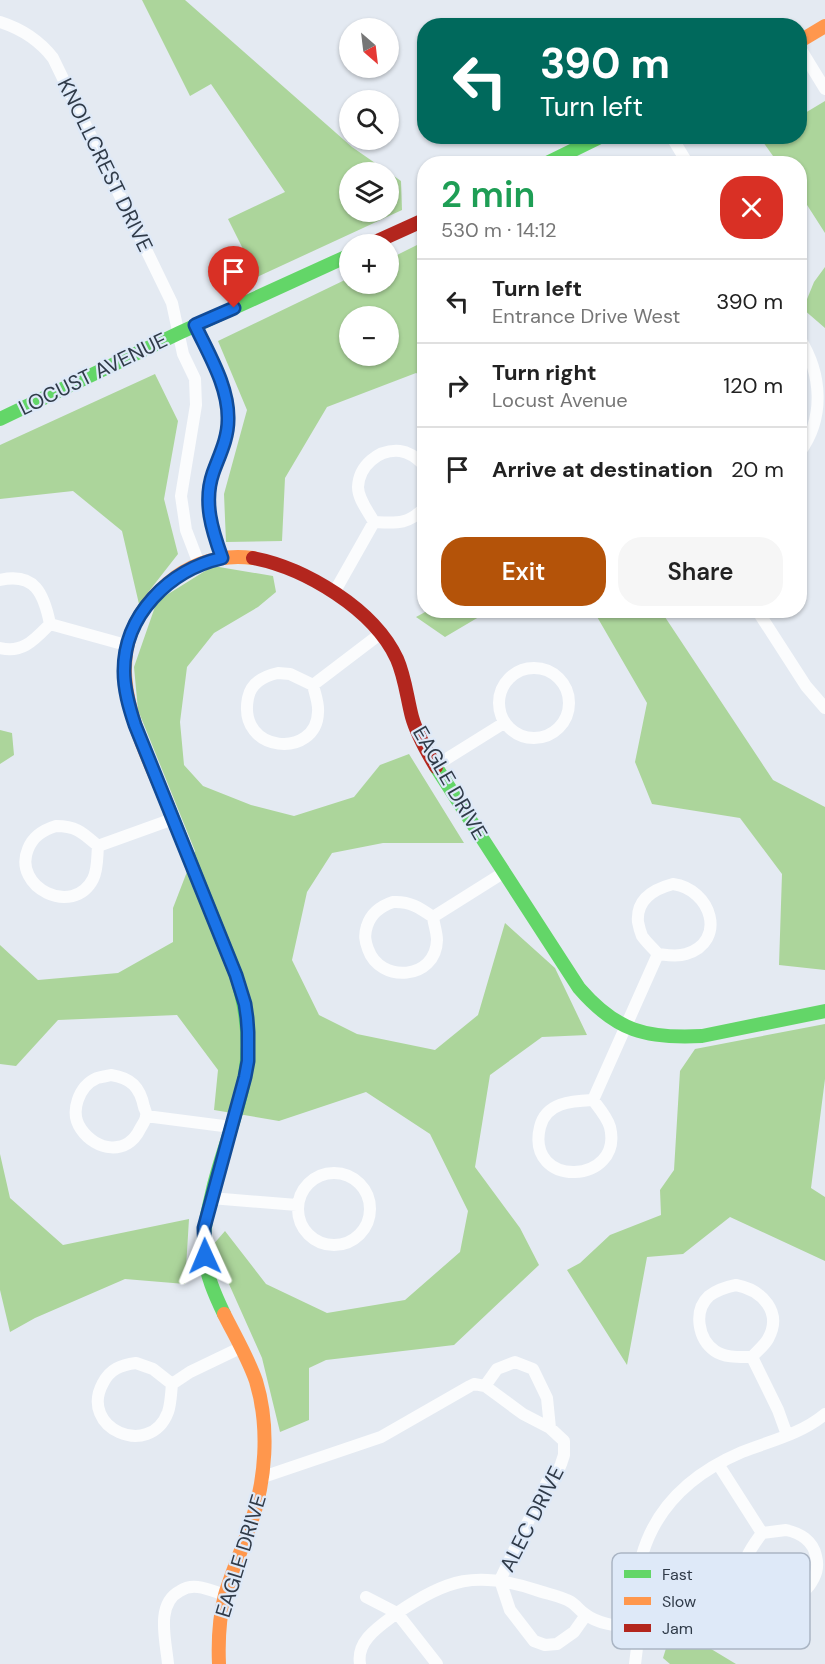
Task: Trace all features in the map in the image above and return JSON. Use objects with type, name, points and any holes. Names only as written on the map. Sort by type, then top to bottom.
[{"type":"street","name":"KNOLLCREST DRIVE","points":[[0,22],[30,35],[46,49],[58,67],[172,303],[183,354],[196,387],[196,405],[181,507],[186,530],[199,564]]},
{"type":"street","points":[[807,37],[825,26]]},
{"type":"street","points":[[807,59],[825,89]]},
{"type":"street","points":[[561,156],[586,144]]},
{"type":"street","points":[[393,234],[417,223]]},
{"type":"street","name":"LOCUST AVENUE","points":[[0,419],[195,325],[339,260]]},
{"type":"street","points":[[195,325],[222,385],[227,406],[227,428],[212,475],[208,501],[214,537],[222,558]]},
{"type":"street","points":[[807,353],[818,391],[818,408],[807,442]]},
{"type":"street","points":[[374,522],[360,497],[358,488],[364,468],[381,454],[399,451],[410,454],[417,460]]},
{"type":"street","points":[[374,522],[396,523],[407,521],[417,515]]},
{"type":"street","points":[[335,591],[374,522]]},
{"type":"street","name":"EAGLE DRIVE","points":[[219,1664],[219,1633],[225,1596],[253,1521],[261,1495],[263,1477],[263,1428],[257,1385],[211,1281],[205,1256],[204,1228],[245,1077],[248,1061],[248,1032],[245,1004],[236,975],[127,701],[124,669],[126,645],[143,610],[154,596],[168,583],[199,564],[222,558],[259,559],[278,563],[335,591],[351,604],[380,634],[396,657],[417,731],[435,766],[591,1004],[608,1018],[646,1034],[682,1038],[825,1011]]},
{"type":"street","points":[[0,580],[12,577],[32,584],[45,601],[50,624]]},
{"type":"street","points":[[762,618],[806,686],[825,708]]},
{"type":"street","points":[[50,624],[126,645]]},
{"type":"street","points":[[0,648],[13,650],[24,648],[50,624]]},
{"type":"street","points":[[313,685],[380,634]]},
{"type":"street","points":[[536,667],[551,672],[561,679],[568,690],[570,702],[563,725],[549,736],[522,737],[504,723],[499,701],[502,687],[516,671],[536,667]]},
{"type":"street","points":[[278,673],[290,674],[313,685],[318,712],[316,723],[310,734],[301,741],[286,746],[275,744],[264,739],[253,729],[248,721],[246,706],[249,694],[260,680],[278,673]]},
{"type":"street","points":[[435,766],[504,723]]},
{"type":"street","points":[[98,846],[173,819]]},
{"type":"street","points":[[67,826],[77,829],[98,846],[96,872],[93,879],[78,894],[69,897],[50,895],[41,890],[31,879],[26,867],[26,854],[32,840],[45,829],[67,826]]},
{"type":"street","points":[[433,917],[503,873]]},
{"type":"street","points":[[682,885],[704,902],[710,914],[709,934],[704,942],[687,954],[677,956],[657,954],[642,936],[639,928],[640,908],[648,895],[661,887],[682,885]]},
{"type":"street","points":[[402,902],[414,904],[433,917],[436,947],[427,963],[418,970],[412,973],[397,973],[382,969],[370,957],[365,932],[377,910],[385,905],[402,902]]},
{"type":"street","points":[[593,1100],[657,954]]},
{"type":"street","points":[[111,1075],[129,1081],[137,1088],[142,1095],[146,1116],[137,1135],[127,1143],[109,1148],[97,1144],[86,1136],[78,1126],[75,1117],[78,1101],[84,1088],[96,1079],[111,1075]]},
{"type":"street","points":[[593,1100],[608,1121],[610,1128],[609,1149],[604,1159],[592,1168],[571,1173],[546,1161],[538,1138],[540,1124],[548,1112],[556,1105],[568,1101],[593,1100]]},
{"type":"street","points":[[146,1116],[231,1127]]},
{"type":"street","points":[[337,1172],[343,1173],[360,1185],[369,1202],[370,1213],[365,1225],[351,1241],[334,1246],[316,1240],[306,1232],[298,1219],[297,1205],[307,1185],[315,1178],[326,1173],[337,1172]]},
{"type":"street","points":[[211,1198],[297,1205]]},
{"type":"street","points":[[736,1285],[746,1287],[765,1299],[772,1316],[772,1327],[768,1338],[752,1357],[725,1356],[715,1352],[707,1344],[701,1335],[699,1320],[700,1311],[708,1297],[736,1285]]},
{"type":"street","points":[[172,1384],[190,1372],[240,1348]]},
{"type":"street","points":[[752,1357],[778,1410],[787,1435]]},
{"type":"street","name":"ALEC DRIVE","points":[[485,1386],[497,1369],[515,1362],[532,1369],[547,1398],[550,1428],[564,1441],[564,1455],[556,1476],[547,1482],[500,1580]]},
{"type":"street","points":[[136,1363],[145,1365],[172,1384],[170,1407],[167,1414],[160,1425],[141,1436],[122,1434],[113,1430],[99,1411],[97,1402],[104,1380],[116,1368],[123,1365],[136,1363]]},
{"type":"street","points":[[263,1477],[381,1437],[474,1384],[485,1386],[524,1414],[550,1428]]},
{"type":"street","points":[[643,1553],[651,1531],[666,1507],[687,1485],[718,1464],[816,1422],[825,1414]]},
{"type":"street","points":[[718,1464],[762,1533]]},
{"type":"street","points":[[749,1553],[762,1533],[786,1530],[801,1535],[810,1542],[815,1550],[818,1564],[818,1570],[810,1585]]},
{"type":"street","points":[[500,1580],[510,1610],[534,1641],[545,1645],[557,1644],[574,1632],[585,1615]]},
{"type":"street","points":[[360,1664],[361,1646],[377,1628],[418,1600],[456,1581],[500,1580],[524,1586],[571,1602],[585,1615],[612,1625]]},
{"type":"street","points":[[168,1664],[164,1621],[165,1610],[170,1599],[178,1592],[195,1586],[204,1587],[225,1596]]},
{"type":"street","points":[[366,1597],[397,1613],[437,1664]]},
{"type":"street","points":[[635,1664],[636,1649]]},
{"type":"green space","points":[[142,0],[185,0],[339,136],[339,150],[356,150],[374,162],[339,162],[339,222],[376,222],[350,234],[339,234],[339,239],[257,277],[228,219],[285,192],[211,84],[190,96]]},
{"type":"green space","points":[[825,101],[825,233],[807,205],[807,156],[773,156],[765,144],[807,144],[807,112]]},
{"type":"green space","points":[[399,180],[401,181],[402,210],[399,211]]},
{"type":"green space","points":[[417,245],[417,374],[327,407],[285,478],[282,541],[226,542],[224,494],[247,410],[218,341],[339,283],[339,294],[399,294],[399,254]]},
{"type":"green space","points":[[825,267],[825,328],[807,312],[807,299],[814,282]]},
{"type":"green space","points":[[155,374],[178,421],[164,499],[178,554],[139,604],[122,531],[73,491],[0,499],[0,445]]},
{"type":"green space","points":[[213,566],[273,576],[276,592],[258,607],[214,633],[187,667],[180,722],[184,765],[203,786],[251,805],[294,816],[354,797],[380,765],[409,754],[464,843],[383,843],[332,853],[307,892],[292,960],[319,1015],[357,1034],[435,1050],[478,1015],[505,923],[555,968],[587,1035],[542,1037],[490,1075],[475,1167],[520,1228],[539,1265],[454,1345],[326,1360],[309,1368],[309,1420],[280,1432],[262,1358],[212,1246],[225,1231],[266,1284],[327,1313],[405,1300],[460,1252],[468,1211],[430,1134],[366,1092],[279,1121],[214,1110],[218,1070],[177,1015],[58,1020],[16,1066],[0,1064],[0,945],[38,980],[118,973],[173,942],[173,908],[195,851],[138,710],[134,667],[157,601]]},
{"type":"green space","points":[[417,618],[477,618],[445,637]]},
{"type":"green space","points":[[598,618],[666,618],[773,780],[825,807],[825,970],[779,965],[782,874],[740,818],[652,804],[635,762],[647,703]]},
{"type":"green space","points":[[0,730],[12,733],[14,755],[0,764]]},
{"type":"green space","points":[[825,1024],[825,1079],[811,1188],[825,1197],[825,1261],[730,1217],[683,1254],[647,1257],[627,1365],[567,1270],[580,1263],[610,1235],[661,1215],[660,1190],[674,1170],[680,1071],[695,1049]]},
{"type":"green space","points":[[0,1154],[10,1198],[63,1245],[189,1219],[185,1284],[125,1279],[35,1318],[10,1332],[0,1290]]},
{"type":"green space","points":[[666,1649],[711,1649],[736,1664],[670,1664],[663,1658]]},
{"type":"traffic: fast","points":[[561,156],[586,144]]},
{"type":"traffic: fast","points":[[0,419],[179,333],[339,260]]},
{"type":"traffic: fast","points":[[436,767],[579,988],[593,1003],[619,1023],[633,1029],[664,1036],[702,1036],[825,1011]]},
{"type":"traffic: fast","points":[[168,806],[236,975],[246,1024],[248,1050],[242,1089],[214,1185],[204,1236],[207,1269],[224,1314]]},
{"type":"traffic: slow","points":[[807,37],[825,26]]},
{"type":"traffic: slow","points":[[168,806],[144,748],[127,691],[125,663],[130,635],[144,608],[177,576],[197,565],[218,559],[253,558]]},
{"type":"traffic: slow","points":[[219,1664],[219,1630],[223,1604],[260,1491],[264,1454],[263,1417],[256,1381],[224,1314]]},
{"type":"traffic: jam","points":[[393,234],[417,223]]},
{"type":"traffic: jam","points":[[253,558],[273,563],[315,581],[355,608],[372,624],[397,659],[414,724],[436,767]]},
{"type":"route","points":[[205,1256],[204,1228],[248,1061],[247,1018],[241,988],[135,725],[127,701],[124,669],[126,645],[143,610],[154,596],[182,573],[199,564],[222,558],[214,537],[208,501],[212,475],[227,428],[226,397],[195,325],[234,308]]}]
